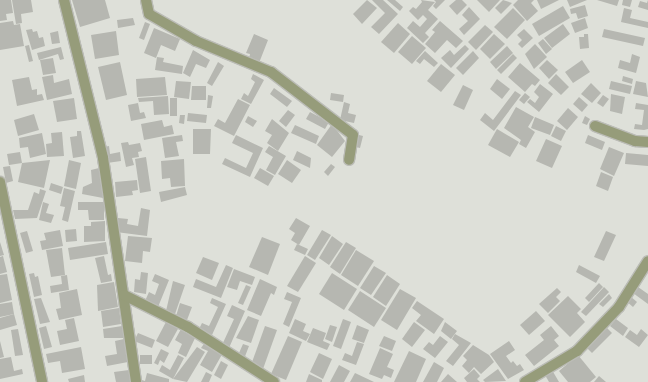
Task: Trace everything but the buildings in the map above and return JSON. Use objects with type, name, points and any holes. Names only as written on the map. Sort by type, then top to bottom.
[{"type":"street","points":[[64,0],[103,158],[136,382]]},
{"type":"street","points":[[146,0],[150,14],[196,41],[271,72],[353,135],[349,160]]},
{"type":"street","points":[[595,126],[635,141],[648,142]]},
{"type":"street","points":[[0,182],[42,382]]},
{"type":"street","points":[[525,382],[576,352],[619,308],[648,261]]},
{"type":"street","points":[[124,295],[188,327],[274,382]]}]
